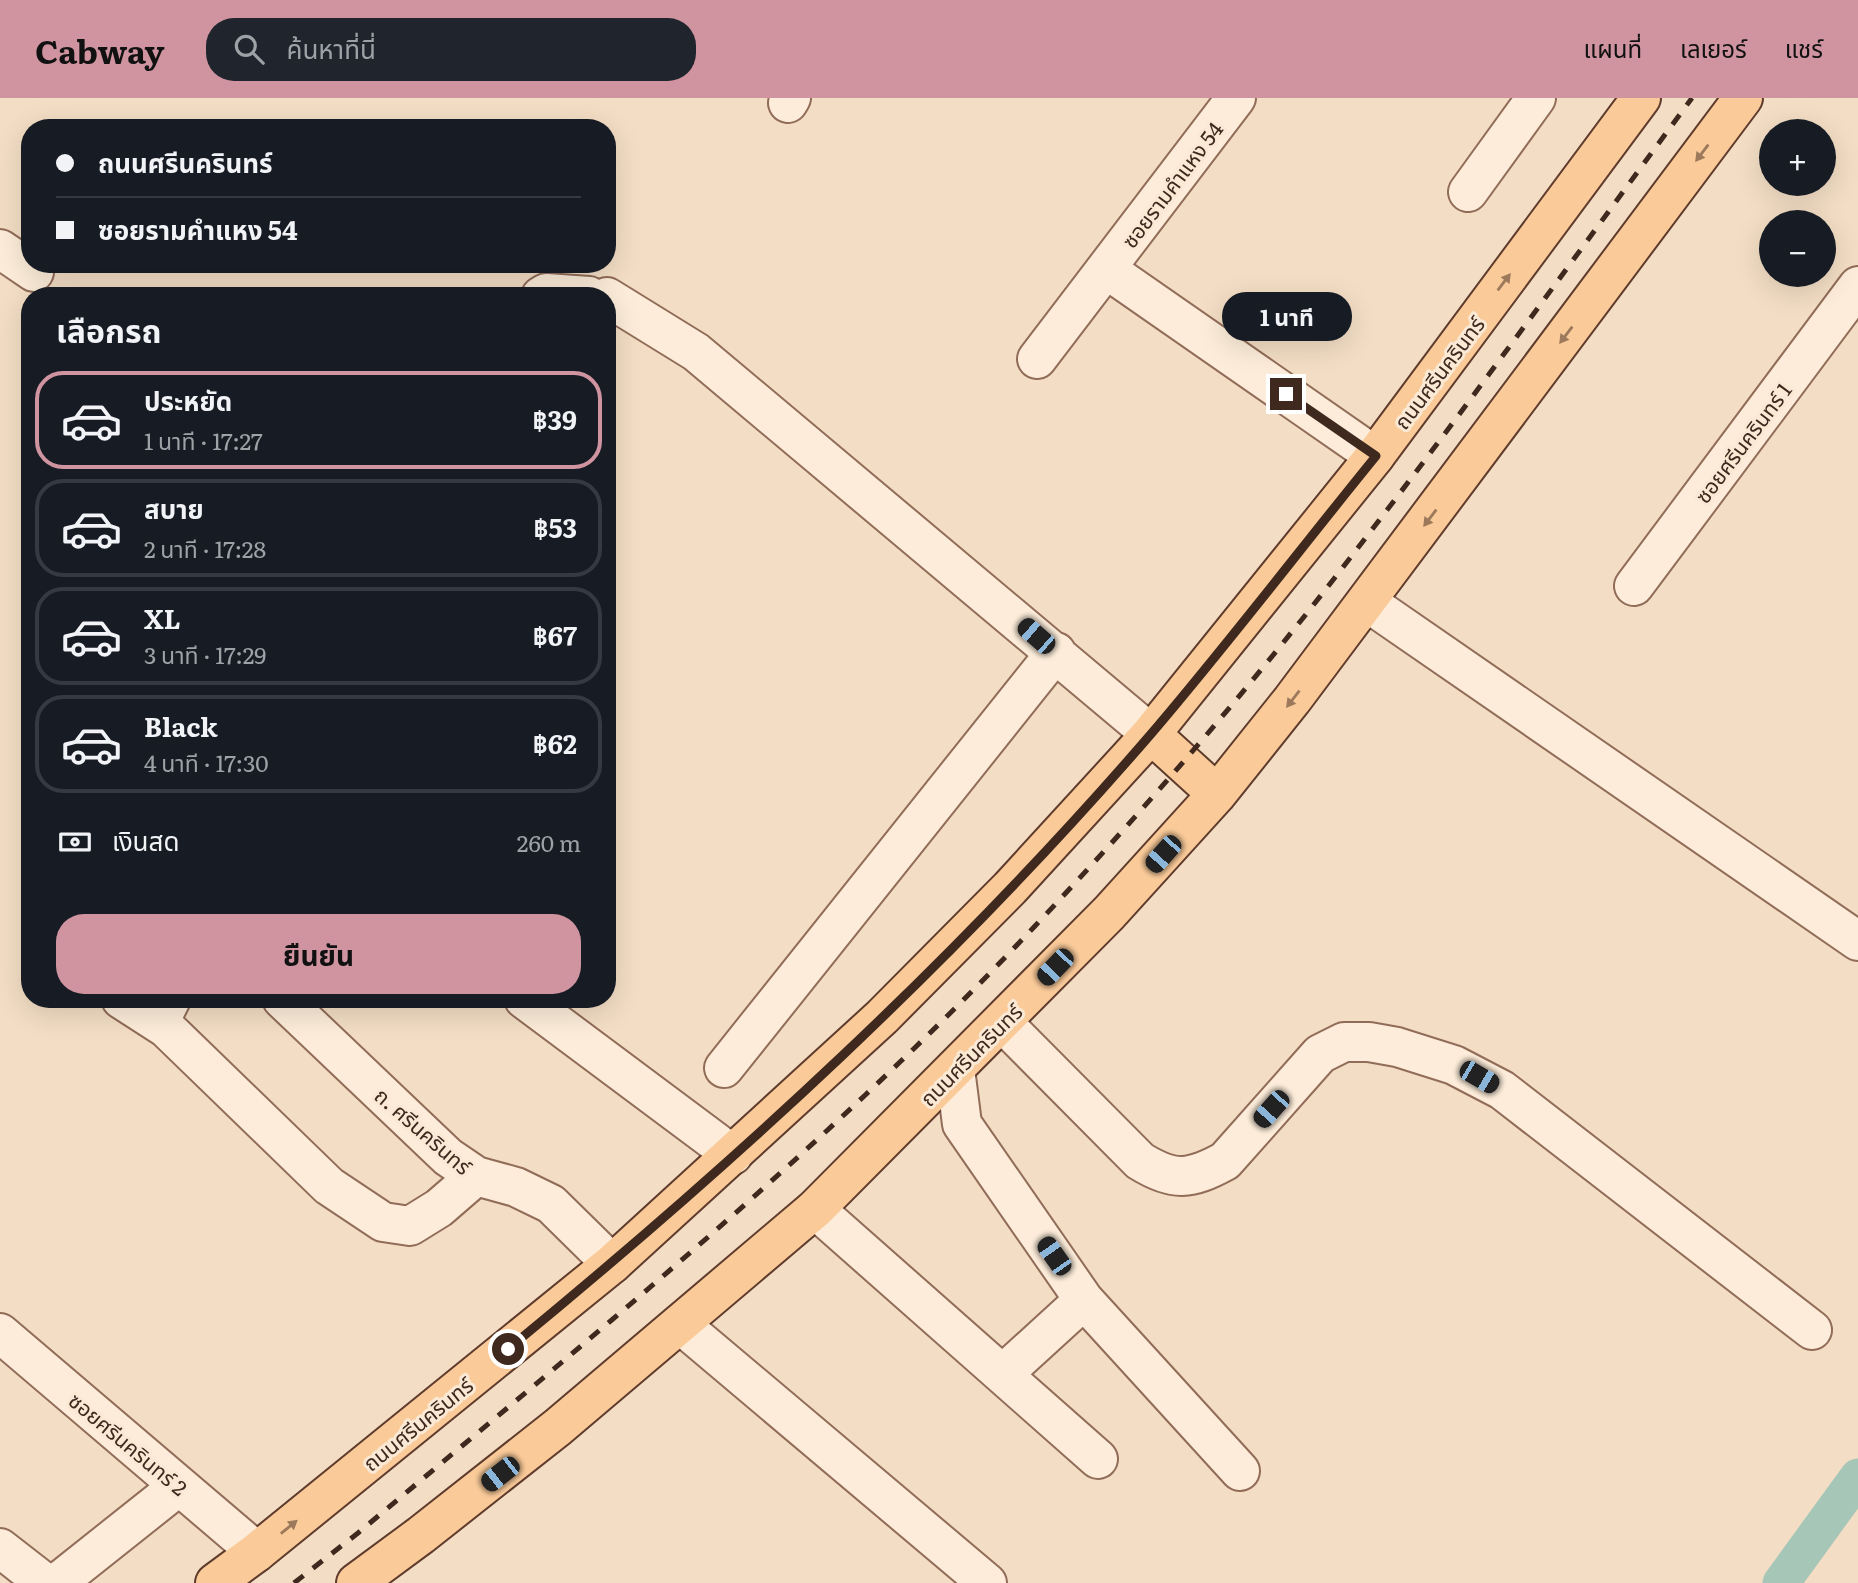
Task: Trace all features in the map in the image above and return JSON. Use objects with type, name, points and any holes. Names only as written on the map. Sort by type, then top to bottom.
[{"type":"main road","name":"ถนนศรีนครินทร์","points":[[215,1583],[257,1552],[612,1264],[883,1017],[1010,888],[1151,734],[1376,456],[1641,98]]},
{"type":"main road","name":"ถนนศรีนครินทร์","points":[[356,1583],[422,1535],[558,1427],[815,1209],[1109,913],[1217,794],[1367,602],[1743,98]]},
{"type":"main road","points":[[1151,734],[1217,794]]},
{"type":"street","name":"ซอยรามคำแหง 54","points":[[1037,359],[1236,98]]},
{"type":"street","points":[[1468,192],[1536,98]]},
{"type":"street","points":[[0,249],[21,263]]},
{"type":"street","name":"ซอยรามคำแหง 54","points":[[1105,269],[1376,456]]},
{"type":"street","name":"ซอยศรีนครินทร์ 1","points":[[1634,586],[1855,297]]},
{"type":"street","points":[[616,303],[696,352],[1151,734]]},
{"type":"street","points":[[1367,602],[1858,941]]},
{"type":"street","points":[[724,1068],[1056,652]]},
{"type":"street","points":[[150,1008],[169,1014],[329,1186],[383,1222],[410,1226],[439,1208],[476,1176]]},
{"type":"street","name":"ถ. ศรีนครินทร์","points":[[291,1008],[448,1157],[476,1176],[516,1187],[551,1204],[612,1264]]},
{"type":"street","points":[[536,1008],[733,1155]]},
{"type":"street","points":[[1002,1022],[1140,1161],[1160,1173],[1183,1177],[1205,1172],[1225,1161],[1320,1055],[1344,1042],[1368,1042],[1397,1047],[1454,1066],[1502,1090],[1812,1330]]},
{"type":"street","points":[[955,1069],[962,1124],[1084,1300],[1240,1471]]},
{"type":"street","points":[[815,1209],[1098,1459]]},
{"type":"street","points":[[1003,1374],[1084,1300]]},
{"type":"street","points":[[680,1324],[987,1583]]},
{"type":"street","name":"ซอยศรีนครินทร์ 2","points":[[0,1333],[257,1552]]},
{"type":"street","points":[[57,1583],[179,1486]]},
{"type":"street","points":[[0,1548],[45,1583]]},
{"type":"waterway","points":[[1781,1583],[1858,1477]]},
{"type":"railway","points":[[294,1583],[358,1533],[619,1314],[791,1164],[956,1008],[1035,926],[1242,693],[1357,550],[1692,98]]},
{"type":"route","points":[[508,1349],[612,1264],[883,1017],[1010,888],[1151,734],[1376,456],[1286,394]]}]
